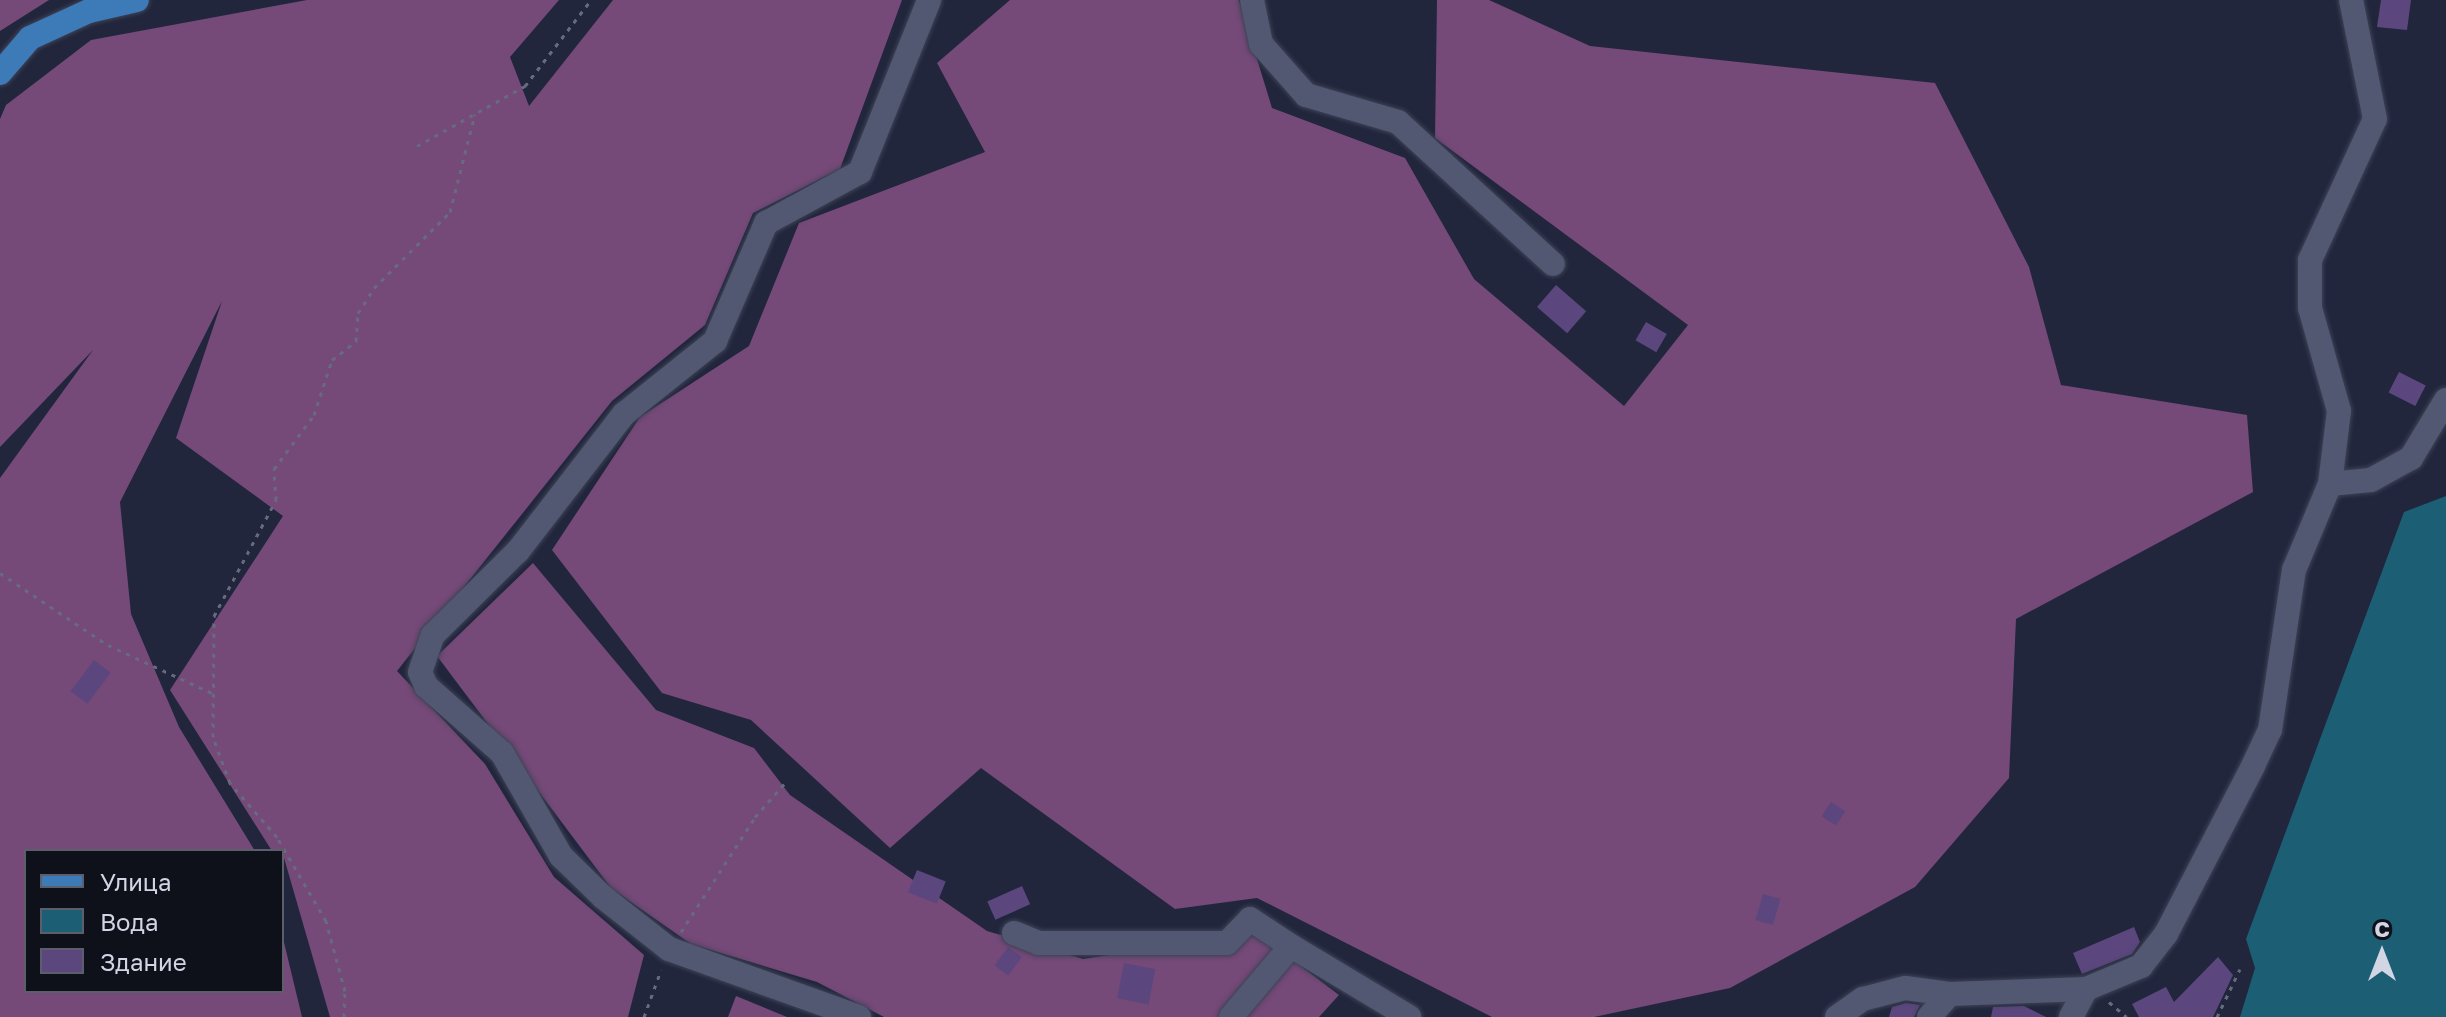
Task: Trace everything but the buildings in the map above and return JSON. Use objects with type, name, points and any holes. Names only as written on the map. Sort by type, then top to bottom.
[{"type":"main road","points":[[0,73],[30,38],[89,11],[137,0]]},
{"type":"lane","points":[[859,1017],[669,949],[561,856],[502,753],[426,686],[422,654],[518,551],[624,414],[715,341],[766,223],[860,172],[929,0]]},
{"type":"lane","points":[[1252,0],[1261,44],[1306,95],[1398,122],[1553,264]]},
{"type":"lane","points":[[1837,1017],[1863,999],[1905,988],[1950,994],[2086,989],[2141,966],[2166,934],[2270,730],[2294,570],[2330,484],[2339,411],[2310,308],[2310,260],[2375,119],[2351,0]]},
{"type":"lane","points":[[2330,484],[2371,480],[2411,458],[2446,400]]},
{"type":"lane","points":[[1014,933],[1039,943],[1227,943],[1250,919],[1409,1017]]},
{"type":"lane","points":[[1231,1017],[1291,946]]},
{"type":"lane","points":[[2071,1017],[2086,989]]},
{"type":"lane","points":[[1929,1017],[1950,994]]},
{"type":"path","points":[[417,146],[525,86],[591,0]]},
{"type":"path","points":[[344,1017],[345,991],[326,921],[277,837],[230,783],[213,737],[214,616],[276,500],[274,469],[314,415],[332,360],[356,341],[358,313],[374,288],[450,212],[475,114]]},
{"type":"path","points":[[0,573],[108,645],[214,694]]},
{"type":"path","points":[[644,1017],[669,949],[755,817],[784,784]]},
{"type":"path","points":[[2217,1017],[2240,969]]},
{"type":"path","points":[[2121,1008],[2127,1017]]},
{"type":"shaded area","points":[[0,0],[49,0],[0,31]]},
{"type":"shaded area","points":[[307,0],[559,0],[510,57],[529,106],[613,0],[902,0],[840,169],[753,213],[705,325],[612,401],[397,671],[485,764],[554,877],[644,955],[628,1017],[330,1017],[284,849],[271,849],[170,690],[283,516],[176,438],[222,301],[120,502],[131,614],[179,727],[254,849],[24,849],[24,993],[284,993],[284,942],[302,1017],[0,1017],[0,478],[93,350],[0,447],[0,119],[6,105],[91,40]]},
{"type":"shaded area","points":[[1010,0],[1239,0],[1272,108],[1405,158],[1474,279],[1624,406],[1688,325],[1435,138],[1437,0],[1489,0],[1590,46],[1935,83],[2029,267],[2061,385],[2247,415],[2253,492],[2016,619],[2009,778],[1915,887],[1730,988],[1594,1017],[1492,1017],[1257,898],[1175,909],[981,768],[890,848],[751,720],[662,693],[552,550],[640,417],[749,346],[799,223],[985,152],[937,63]]},
{"type":"shaded area","points":[[533,563],[656,710],[754,748],[790,795],[987,931],[1083,959],[1257,933],[1339,995],[1319,1017],[884,1017],[817,982],[691,944],[611,888],[437,656]]},
{"type":"shaded area","points":[[736,996],[787,1017],[728,1017]]},
{"type":"water","points":[[2446,496],[2446,1017],[2240,1017],[2255,968],[2246,939],[2404,512]]}]
